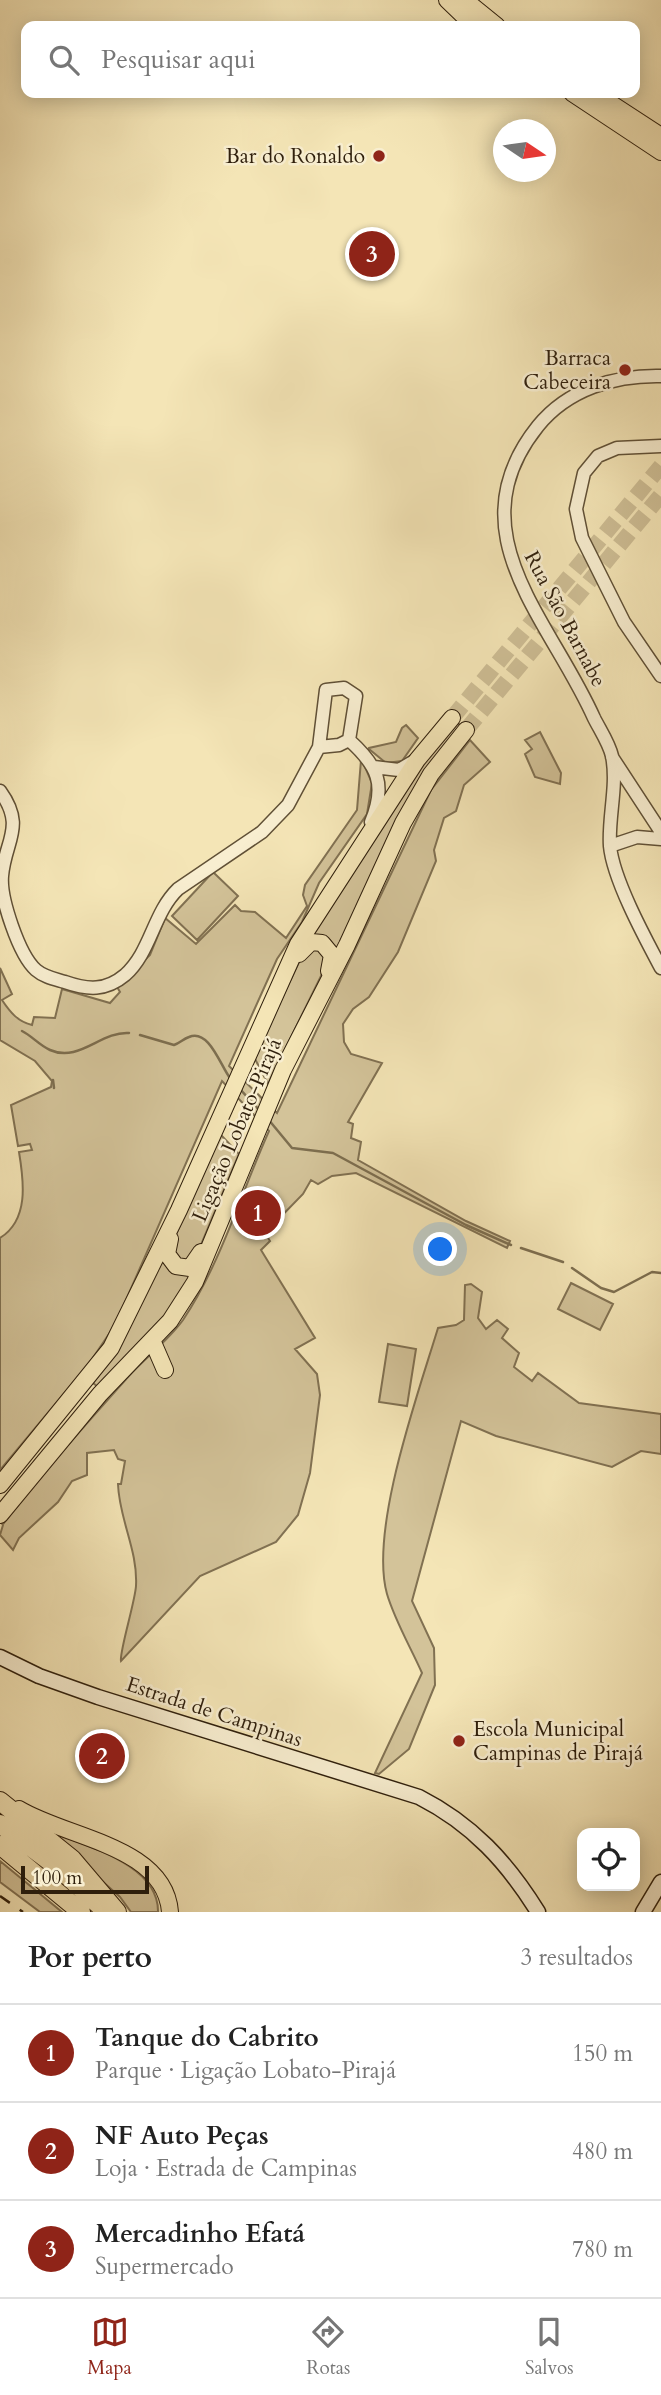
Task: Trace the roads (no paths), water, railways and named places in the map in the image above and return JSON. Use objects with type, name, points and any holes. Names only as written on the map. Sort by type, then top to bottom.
[{"type":"highway","points":[[0,1799],[72,1859],[117,1912]]},
{"type":"highway","points":[[0,1824],[60,1869],[106,1912]]},
{"type":"highway","points":[[0,1845],[81,1912]]},
{"type":"main road","points":[[447,0],[469,21]]},
{"type":"main road","points":[[465,0],[491,21]]},
{"type":"main road","points":[[580,98],[661,152]]},
{"type":"main road","points":[[603,98],[661,136]]},
{"type":"main road","name":"Ligação Lobato-Pirajá","points":[[0,1485],[84,1384],[120,1334],[299,943],[417,760],[452,718]]},
{"type":"main road","name":"Ligação Lobato-Pirajá","points":[[0,1514],[32,1473],[100,1394],[152,1340],[188,1295],[283,1070],[322,995],[411,807],[437,765],[466,730]]},
{"type":"main road","points":[[274,999],[302,950],[317,942],[326,945],[332,955],[322,995]]},
{"type":"main road","points":[[179,1210],[167,1254],[172,1263],[185,1269],[195,1264],[224,1209]]},
{"type":"main road","points":[[152,1340],[164,1370]]},
{"type":"main road","name":"Estrada de Campinas","points":[[0,1657],[39,1676],[98,1697],[419,1797],[457,1819],[482,1840],[508,1868],[538,1912]]},
{"type":"main road","points":[[0,1799],[34,1818],[144,1863],[163,1883],[170,1912]]},
{"type":"main road","points":[[643,1912],[661,1882]]},
{"type":"street","name":"Rua São Barnabe","points":[[661,376],[614,380],[580,392],[558,406],[517,456],[504,492],[504,530],[513,564],[573,674],[612,757],[610,846],[620,879],[661,968]]},
{"type":"street","points":[[661,446],[617,448],[598,456],[584,472],[576,509],[582,538],[618,610],[661,676]]},
{"type":"street","points":[[0,791],[12,809],[14,830],[2,874],[2,894],[28,960],[43,975],[86,989],[99,988],[121,978],[138,960],[165,906],[178,889],[278,818],[319,747],[326,690],[344,688],[356,696],[349,740]]},
{"type":"street","points":[[319,747],[339,745],[349,740]]},
{"type":"street","points":[[349,740],[374,767],[378,800],[363,841]]},
{"type":"street","points":[[612,757],[661,832]]},
{"type":"street","points":[[374,767],[399,770],[417,760]]},
{"type":"street","points":[[610,846],[637,837],[661,839]]},
{"type":"waterway","points":[[22,1031],[46,1048],[61,1053],[71,1053],[109,1037],[129,1033]]},
{"type":"waterway","points":[[140,1035],[174,1045],[189,1037],[203,1038],[214,1050],[230,1078]]},
{"type":"waterway","points":[[53,1080],[54,1088]]},
{"type":"waterway","points":[[239,1088],[261,1112]]},
{"type":"waterway","points":[[268,1119],[292,1148],[333,1153],[466,1225],[511,1245]]},
{"type":"waterway","points":[[521,1248],[563,1262]]},
{"type":"waterway","points":[[572,1268],[601,1288],[614,1292],[652,1272],[661,1273]]},
{"type":"tunnel","points":[[452,718],[661,466]]},
{"type":"tunnel","points":[[466,730],[661,495]]},
{"type":"railway","points":[[0,1896],[23,1912]]},
{"type":"place","name":"Bar do Ronaldo","points":[[379,156]]},
{"type":"place","name":"Mercadinho Efatá","points":[[372,254]]},
{"type":"place","name":"Barraca Cabeceira","points":[[625,370]]},
{"type":"place","name":"Tanque do Cabrito","points":[[258,1213]]},
{"type":"place","name":"Escola Municipal Campinas de Pirajá","points":[[459,1741]]},
{"type":"place","name":"NF Auto Peças","points":[[102,1756]]}]
